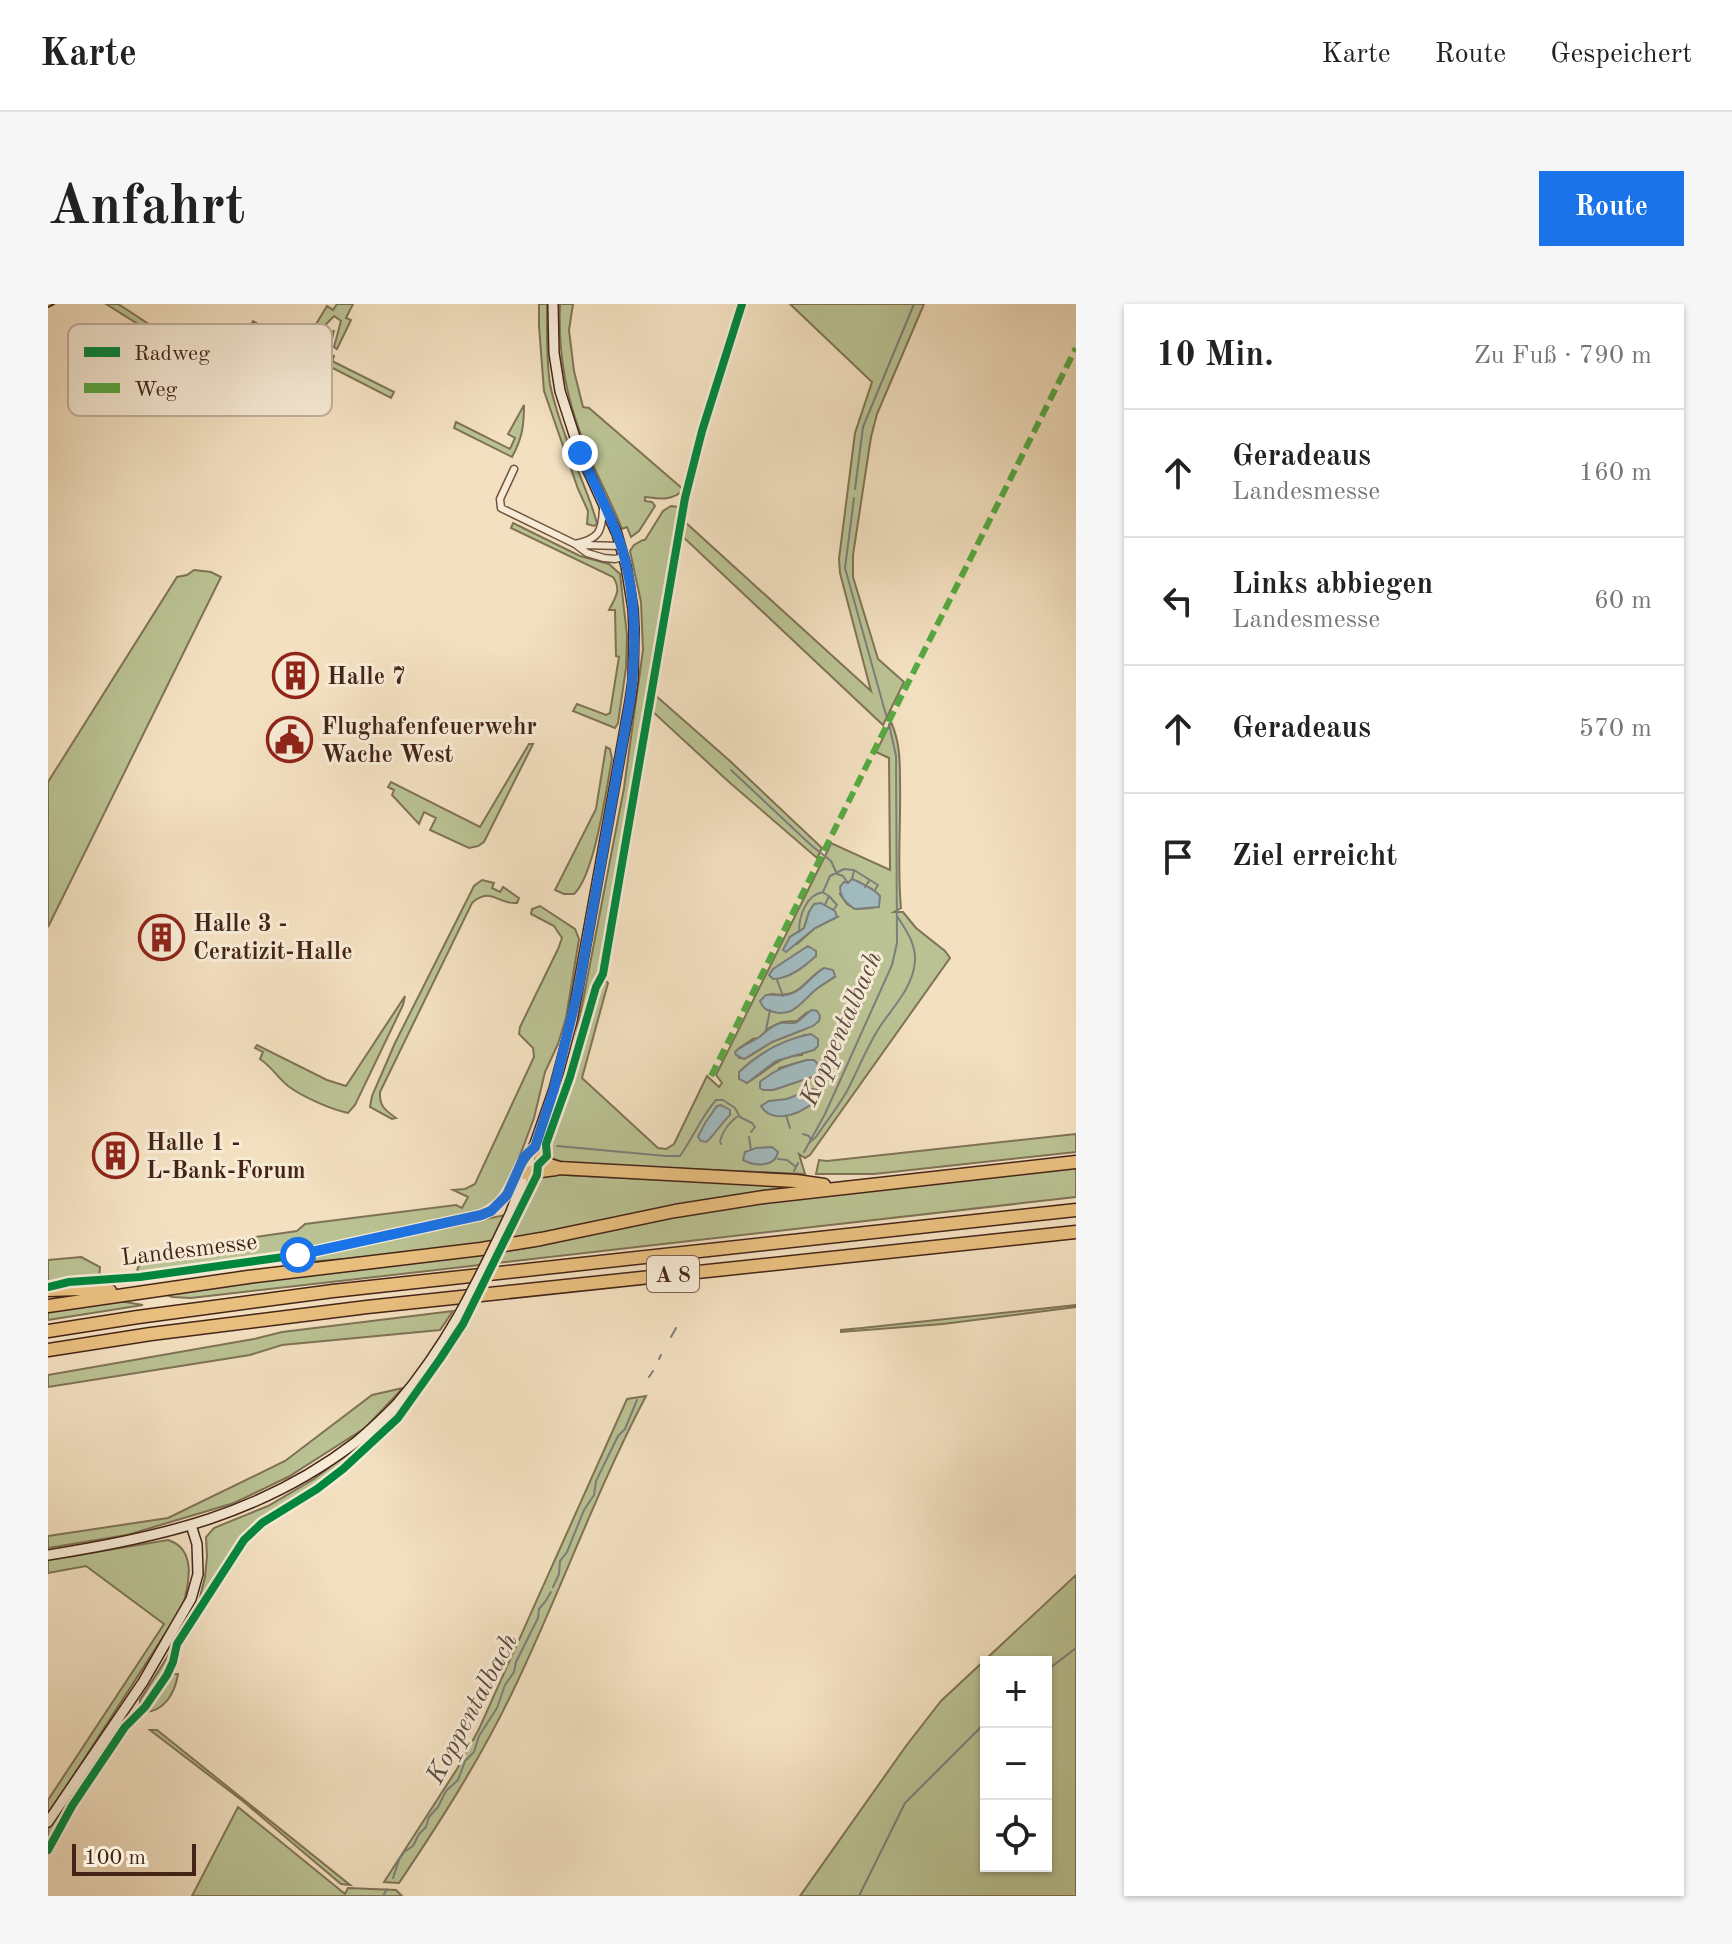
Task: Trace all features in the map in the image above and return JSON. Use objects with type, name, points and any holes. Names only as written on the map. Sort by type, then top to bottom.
[{"type":"highway","points":[[535,1147],[546,1164],[559,1168],[796,1181],[839,1188]]},
{"type":"highway","points":[[48,1306],[248,1277],[481,1249],[703,1206],[1076,1162]]},
{"type":"highway","points":[[525,1173],[559,1168]]},
{"type":"highway","name":"A 8","points":[[48,1331],[317,1293],[1076,1210]]},
{"type":"highway","name":"A 8","points":[[48,1350],[178,1330],[367,1307],[1076,1232]]},
{"type":"highway","points":[[48,1288],[130,1293]]},
{"type":"main road","points":[[48,1555],[158,1534],[254,1503],[306,1476],[359,1440],[397,1404],[435,1357],[473,1291],[511,1212],[554,1089],[572,1021],[630,701],[634,655],[634,619],[621,546],[580,453],[560,391],[554,353],[553,304]]},
{"type":"main road","points":[[48,1822],[143,1682],[188,1607],[198,1574],[197,1544],[191,1525]]},
{"type":"street","points":[[514,469],[500,499],[501,508],[575,544],[587,553],[604,558],[623,557]]},
{"type":"street","points":[[575,544],[589,540],[598,533],[603,505]]},
{"type":"street","points":[[575,544],[621,546]]},
{"type":"street","name":"Landesmesse","points":[[48,1288],[69,1282],[140,1277],[298,1255],[481,1215],[491,1211],[507,1195],[524,1157],[535,1147]]},
{"type":"green space","points":[[106,304],[118,304],[149,324],[138,324]]},
{"type":"green space","points":[[337,304],[353,304],[346,318],[351,320],[337,349],[334,347],[341,321],[334,316],[326,324],[316,324],[327,306],[333,310]]},
{"type":"green space","points":[[539,304],[547,304],[547,354],[552,391],[594,514],[597,524],[594,526],[587,524],[588,511],[544,391]]},
{"type":"green space","points":[[560,304],[573,304],[569,330],[574,371],[583,407],[589,408],[684,490],[670,498],[645,497],[645,501],[655,506],[639,531],[631,537],[627,527],[622,529],[575,417],[561,353]]},
{"type":"green space","points":[[790,304],[924,304],[877,414],[853,555],[853,577],[878,659],[904,682],[883,725],[682,536],[685,522],[871,691],[839,559],[855,433],[872,382]]},
{"type":"green space","points":[[332,361],[394,392],[391,398],[332,368]]},
{"type":"green space","points":[[524,405],[522,432],[512,457],[454,428],[456,422],[510,449],[515,438],[508,434]]},
{"type":"green space","points":[[671,506],[681,511],[621,864],[615,877],[618,879],[605,953],[601,955],[601,976],[595,987],[571,1072],[598,988],[605,980],[608,983],[582,1078],[658,1148],[666,1149],[674,1144],[707,1076],[719,1087],[722,1083],[716,1075],[831,843],[890,870],[889,758],[876,752],[891,722],[900,760],[901,908],[894,912],[903,912],[950,958],[810,1155],[805,1158],[799,1154],[805,1174],[571,1164],[554,1159],[548,1153],[549,1135],[546,1137],[574,1047],[624,788],[643,650],[641,602],[630,551],[634,545],[645,540],[663,511]],"holes":[[[859,882],[872,889],[872,908],[855,909],[847,904],[840,894],[848,883]],[[809,912],[837,917],[815,928],[797,944],[790,937],[804,928]],[[821,970],[835,977],[788,1012],[772,994],[789,994]],[[806,1013],[805,1029],[772,1042],[748,1057],[739,1058],[738,1049],[759,1038],[769,1028],[782,1022],[797,1021]],[[805,1035],[802,1055],[778,1061],[746,1083],[740,1072],[763,1054]],[[814,1060],[818,1075],[773,1090],[779,1068]]]},
{"type":"green space","points":[[513,523],[580,556],[609,564],[620,574],[627,635],[626,668],[615,728],[573,711],[577,704],[606,715],[610,713],[619,657],[616,656],[615,610],[609,610],[617,594],[616,582],[613,577],[511,528]]},
{"type":"green space","points":[[194,570],[221,577],[48,927],[48,782],[177,577]]},
{"type":"green space","points":[[655,695],[822,848],[817,858],[652,711]]},
{"type":"green space","points":[[529,744],[533,744],[484,842],[478,846],[469,848],[430,830],[436,818],[424,812],[419,824],[392,795],[394,790],[388,787],[391,782],[480,827]]},
{"type":"green space","points":[[606,747],[610,749],[612,759],[594,851],[581,884],[574,894],[564,894],[555,890],[596,809]]},
{"type":"green space","points":[[482,880],[494,883],[492,888],[500,892],[503,887],[519,898],[517,903],[510,903],[484,896],[472,903],[380,1092],[384,1107],[396,1118],[392,1119],[370,1107],[372,1096],[395,1043],[474,886]]},
{"type":"green space","points":[[540,906],[575,929],[579,939],[566,1018],[545,1072],[534,1118],[507,1190],[500,1199],[487,1210],[296,1252],[137,1273],[143,1260],[155,1252],[297,1231],[305,1224],[456,1205],[462,1208],[468,1197],[453,1190],[475,1184],[534,1057],[533,1048],[519,1034],[520,1027],[562,938],[554,926],[531,914],[532,909]]},
{"type":"green space","points":[[405,996],[355,1105],[348,1113],[317,1102],[288,1086],[260,1059],[263,1052],[255,1048],[257,1045],[327,1080],[346,1086]]},
{"type":"green space","points":[[1076,1134],[1076,1152],[874,1174],[816,1174],[819,1160]]},
{"type":"green space","points":[[1076,1167],[1076,1197],[191,1298],[163,1293],[533,1247],[663,1218],[773,1201]]},
{"type":"green space","points":[[543,1174],[788,1188],[469,1245],[290,1263],[289,1260],[520,1212],[533,1182]]},
{"type":"green space","points":[[81,1257],[100,1267],[99,1277],[48,1281],[48,1260]]},
{"type":"green space","points":[[119,1301],[143,1305],[48,1320],[48,1312]]},
{"type":"green space","points":[[1076,1305],[943,1324],[841,1332],[841,1330]]},
{"type":"green space","points":[[453,1311],[440,1330],[282,1345],[250,1355],[48,1387],[48,1375],[282,1332]]},
{"type":"green space","points":[[403,1388],[365,1428],[288,1477],[234,1503],[127,1535],[48,1548],[48,1536],[168,1518],[285,1461],[372,1395]]},
{"type":"green space","points":[[646,1396],[486,1744],[399,1883],[384,1882],[457,1769],[479,1729],[627,1399]]},
{"type":"green space","points":[[397,1416],[343,1469],[262,1523],[244,1540],[177,1644],[161,1684],[143,1706],[140,1700],[199,1601],[205,1577],[206,1537],[214,1528],[268,1506],[314,1479]]},
{"type":"green space","points":[[168,1540],[177,1544],[187,1559],[189,1577],[183,1606],[48,1815],[48,1800],[164,1624],[86,1566],[48,1573],[48,1560]]},
{"type":"green space","points":[[1076,1575],[1076,1896],[800,1896],[941,1701],[980,1665],[980,1872],[1052,1872],[1052,1656],[989,1656]]},
{"type":"green space","points":[[172,1674],[178,1674],[168,1700],[158,1709],[144,1712]]},
{"type":"green space","points":[[150,1730],[157,1730],[350,1885],[341,1884],[244,1802]]},
{"type":"green space","points":[[121,1731],[70,1804],[48,1848],[48,1829],[73,1791]]},
{"type":"green space","points":[[238,1807],[345,1894],[348,1888],[396,1890],[402,1896],[192,1896]]},
{"type":"water","points":[[852,879],[880,896],[879,907],[855,909],[846,902],[840,887]]},
{"type":"water","points":[[821,903],[835,911],[837,917],[815,928],[786,952],[783,950],[790,937],[804,928],[814,904]]},
{"type":"water","points":[[808,946],[816,951],[816,956],[801,968],[779,978],[773,979],[769,975],[773,969]]},
{"type":"water","points":[[824,968],[833,970],[835,976],[796,1008],[780,1013],[762,1005],[760,1001],[766,995],[792,994]]},
{"type":"water","points":[[812,1010],[820,1016],[813,1026],[772,1042],[744,1059],[736,1055],[738,1049],[773,1026],[797,1022]]},
{"type":"water","points":[[811,1034],[818,1039],[814,1050],[776,1061],[747,1083],[739,1079],[739,1072],[763,1053],[791,1039]]},
{"type":"water","points":[[814,1060],[819,1065],[821,1070],[818,1075],[773,1090],[760,1088],[760,1082],[771,1074]]},
{"type":"water","points":[[812,1089],[818,1090],[820,1095],[808,1107],[791,1115],[774,1116],[761,1106],[769,1101],[787,1099]]},
{"type":"water","points":[[721,1105],[730,1110],[730,1115],[708,1141],[701,1141],[698,1137],[705,1123]]},
{"type":"water","points":[[772,1147],[778,1152],[769,1163],[753,1164],[743,1160],[745,1152]]},
{"type":"waterway","name":"Koppentalbach","points":[[855,489],[863,427],[914,304]]},
{"type":"waterway","name":"Koppentalbach","points":[[854,498],[845,568],[886,715]]},
{"type":"waterway","name":"Koppentalbach","points":[[804,1152],[825,1114],[892,965],[897,943],[896,756],[889,724]]},
{"type":"waterway","points":[[731,770],[831,861],[837,874],[848,883]]},
{"type":"waterway","points":[[799,932],[805,907],[812,897],[823,892],[830,876],[844,869],[854,870],[878,885],[875,890]]},
{"type":"waterway","points":[[852,879],[854,871]]},
{"type":"waterway","points":[[865,887],[869,881]]},
{"type":"waterway","points":[[824,893],[829,896],[825,905]]},
{"type":"waterway","points":[[829,896],[837,905],[833,910]]},
{"type":"waterway","points":[[809,1143],[843,1097],[876,1033],[911,979],[914,949],[897,916]]},
{"type":"waterway","points":[[777,980],[783,996]]},
{"type":"waterway","points":[[766,1030],[770,1010]]},
{"type":"waterway","points":[[557,1146],[680,1156],[716,1100],[723,1100],[735,1108],[740,1117],[752,1123],[755,1127],[751,1132]]},
{"type":"waterway","points":[[786,1115],[790,1128]]},
{"type":"waterway","points":[[721,1144],[725,1130],[738,1116]]},
{"type":"waterway","points":[[803,1134],[811,1140]]},
{"type":"waterway","points":[[749,1137],[751,1150]]},
{"type":"waterway","points":[[778,1159],[787,1160],[796,1167]]},
{"type":"waterway","name":"Koppentalbach","points":[[794,1171],[798,1163]]},
{"type":"waterway","name":"Koppentalbach","points":[[671,1337],[676,1328]]},
{"type":"waterway","name":"Koppentalbach","points":[[659,1359],[661,1355]]},
{"type":"waterway","name":"Koppentalbach","points":[[649,1377],[653,1371]]},
{"type":"waterway","name":"Koppentalbach","points":[[553,1587],[559,1574],[560,1561],[567,1552],[584,1510],[594,1495],[596,1481],[637,1400]]},
{"type":"waterway","name":"Koppentalbach","points":[[393,1878],[404,1852],[413,1846],[446,1791],[458,1780],[465,1761],[474,1752],[479,1736],[514,1672],[539,1609],[551,1592]]},
{"type":"waterway","points":[[1052,1666],[1076,1648]]},
{"type":"waterway","points":[[859,1896],[905,1803],[980,1728]]},
{"type":"waterway","name":"Koppentalbach","points":[[383,1896],[387,1889]]},
{"type":"tram line","points":[[48,307],[54,304]]},
{"type":"marked path","points":[[711,1076],[1076,348]]},
{"type":"cycle path","points":[[48,1850],[72,1806],[125,1727],[145,1707],[167,1675],[177,1644],[244,1540],[262,1523],[343,1469],[398,1418],[463,1324],[537,1175],[538,1165],[547,1156],[546,1144],[570,1077],[596,987],[603,974],[685,498],[702,431],[742,304]]},
{"type":"cycle path","points":[[48,1287],[298,1255],[481,1215],[507,1194],[521,1165],[535,1147]]},
{"type":"place","name":"Halle 7","points":[[296,676]]},
{"type":"place","name":"Flughafenfeuerwehr Wache West","points":[[290,740]]},
{"type":"place","name":"Halle 3 - Ceratizit-Halle","points":[[162,937]]},
{"type":"place","name":"Halle 1 - L-Bank-Forum","points":[[115,1156]]},
{"type":"route","points":[[298,1255],[491,1211],[507,1195],[524,1157],[535,1147],[572,1021],[633,680],[633,609],[626,566],[617,534],[580,453]]}]
